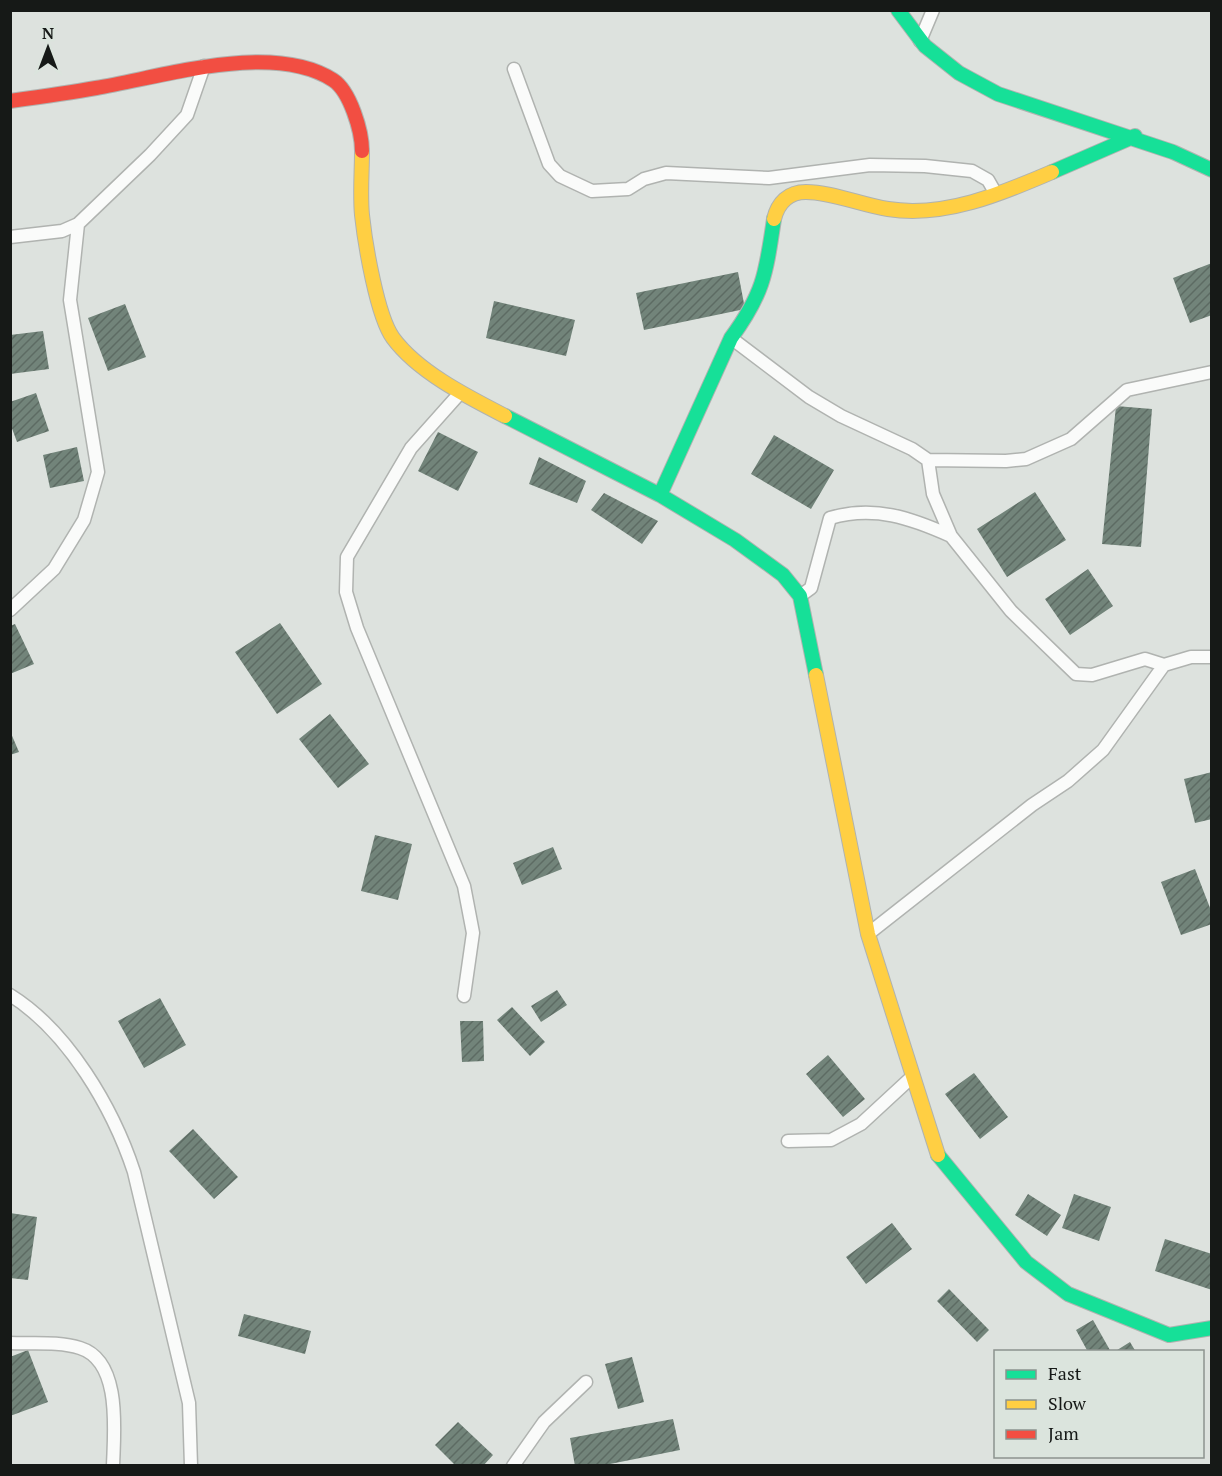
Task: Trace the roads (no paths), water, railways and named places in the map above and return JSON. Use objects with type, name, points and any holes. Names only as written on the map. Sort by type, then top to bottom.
[{"type":"street","points":[[898,10],[920,41],[952,69],[1013,99],[1058,117],[1136,136],[1168,147],[1212,170]]},
{"type":"street","points":[[920,41],[933,10]]},
{"type":"street","points":[[10,101],[97,88],[204,66],[289,63],[335,81],[355,112],[362,143],[362,214],[379,304],[392,337],[409,355],[460,393],[660,495],[735,540],[783,575],[800,597],[868,934],[940,1160],[1026,1262],[1068,1294],[1169,1335],[1212,1328]]},
{"type":"street","points":[[10,237],[62,231],[78,224],[150,155],[187,115],[204,66]]},
{"type":"street","points":[[514,69],[549,164],[560,176],[592,191],[628,189],[644,179],[666,173],[769,178],[870,165],[925,166],[972,171],[988,180],[996,194]]},
{"type":"street","points":[[660,495],[730,338],[748,315],[764,283],[775,216],[780,203],[790,195],[806,192],[910,212],[928,212],[996,194],[1136,136]]},
{"type":"street","points":[[10,610],[54,569],[84,520],[98,472],[70,300],[78,224]]},
{"type":"street","points":[[730,338],[809,397],[841,416],[912,449],[928,460],[1026,459],[1071,439],[1127,390],[1212,372]]},
{"type":"street","points":[[460,393],[411,448],[347,557],[346,592],[357,628],[464,886],[473,933],[464,996]]},
{"type":"street","points":[[928,460],[933,494],[951,536],[1011,611],[1076,674],[1092,675],[1145,658],[1164,665],[1191,657],[1212,657]]},
{"type":"street","points":[[800,597],[811,588],[830,518],[846,513],[885,512],[911,518],[951,536]]},
{"type":"street","points":[[868,934],[1032,805],[1068,781],[1103,750],[1164,665]]},
{"type":"street","points":[[10,995],[25,1004],[56,1035],[90,1080],[123,1140],[136,1183],[189,1403],[191,1466]]},
{"type":"street","points":[[788,1141],[831,1140],[841,1135],[861,1124],[913,1076]]},
{"type":"street","points":[[10,1343],[64,1345],[81,1348],[93,1355],[109,1383],[115,1411],[113,1466]]},
{"type":"street","points":[[513,1466],[543,1422],[586,1382]]}]
